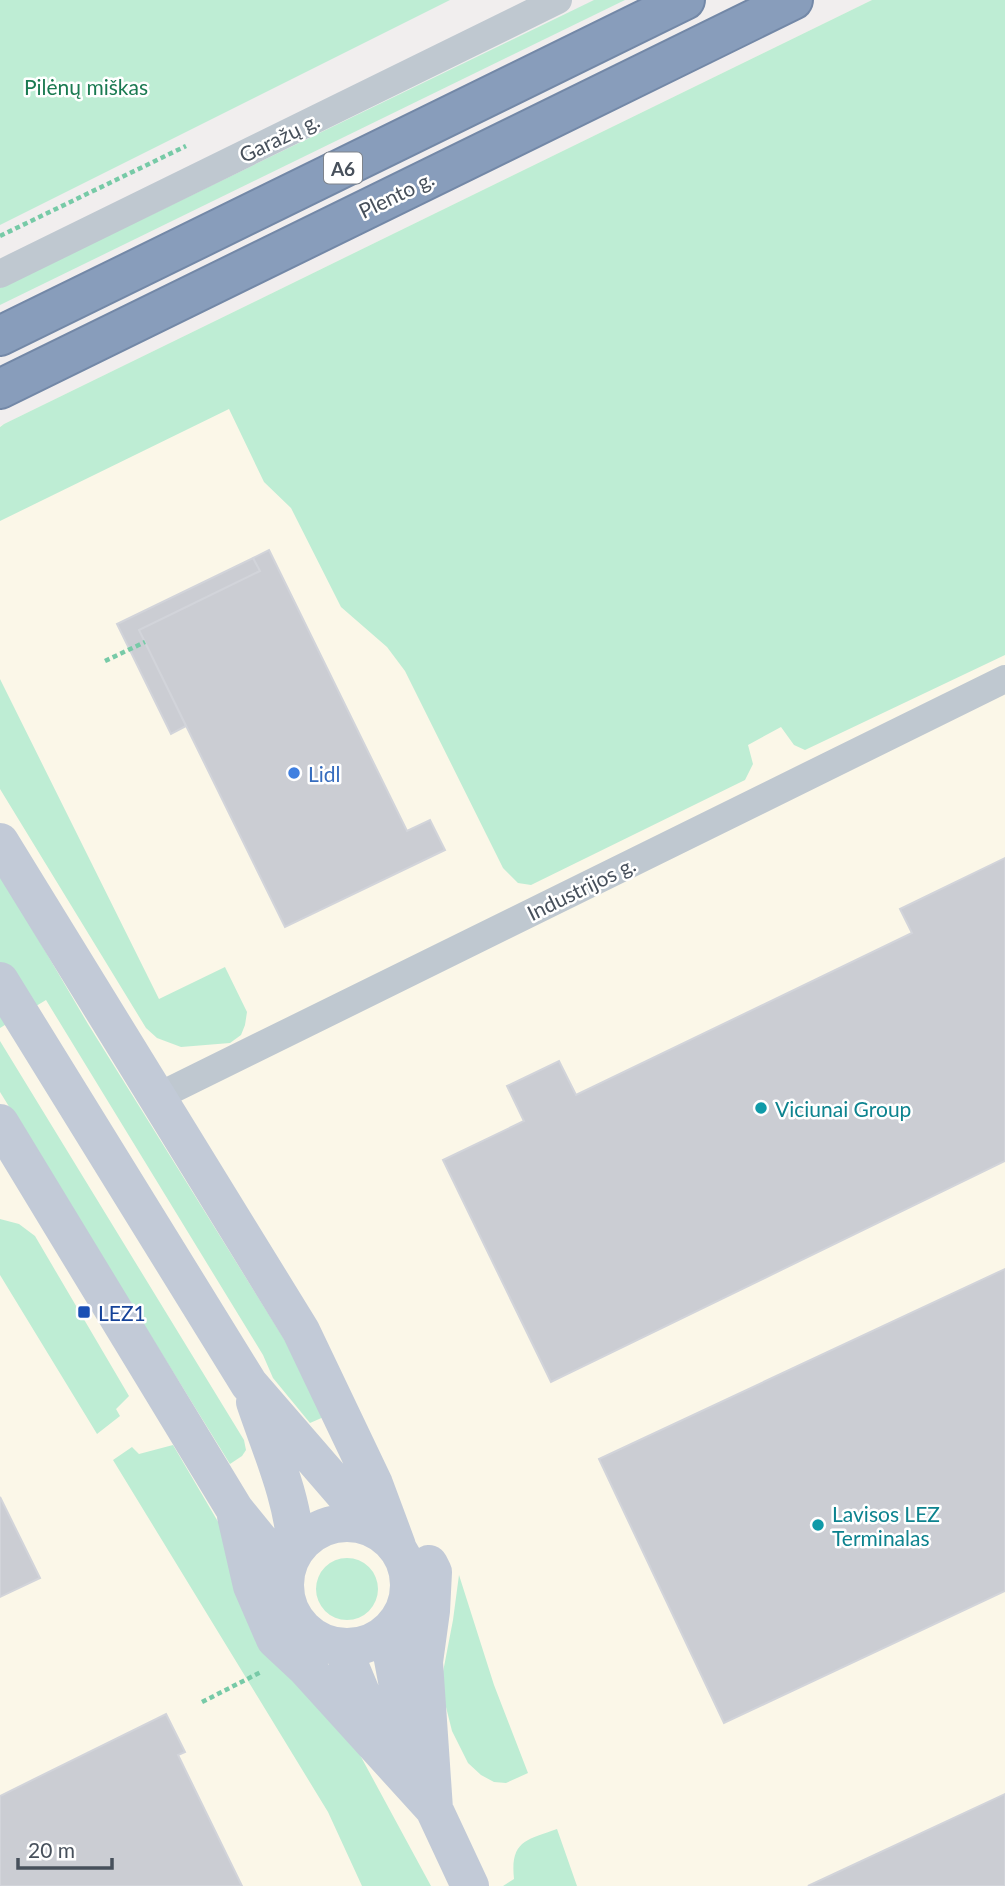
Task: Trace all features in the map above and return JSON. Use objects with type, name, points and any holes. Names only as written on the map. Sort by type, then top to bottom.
[{"type":"highway","name":"A6","points":[[0,336],[685,0]]},
{"type":"highway","name":"Plento g.","points":[[0,389],[793,0]]},
{"type":"main road","points":[[0,842],[301,1331],[374,1484],[389,1539]]},
{"type":"main road","points":[[0,981],[249,1384],[346,1496],[389,1539],[408,1568],[410,1592],[403,1615],[388,1633],[366,1645],[342,1647],[319,1641],[300,1627],[288,1606],[294,1526],[286,1492],[249,1384]]},
{"type":"main road","points":[[0,1123],[12,1167],[235,1510],[274,1558],[290,1566]]},
{"type":"main road","points":[[374,1484],[419,1539],[433,1572],[424,1662],[433,1809]]},
{"type":"main road","points":[[235,1510],[252,1586],[275,1639],[305,1667],[433,1809]]},
{"type":"main road","points":[[290,1566],[313,1533],[335,1523],[358,1523],[389,1539]]},
{"type":"main road","points":[[388,1633],[404,1718],[433,1809],[470,1886]]},
{"type":"main road","points":[[342,1647],[374,1724],[433,1809]]},
{"type":"street","name":"Garažų g.","points":[[0,274],[558,0]]},
{"type":"street","name":"Industrijos g.","points":[[157,1097],[1005,679]]},
{"type":"path","points":[[105,661],[145,642]]},
{"type":"path","points":[[202,1702],[293,1656]]},
{"type":"shaded area","points":[[872,0],[1005,0],[1005,1886],[0,1886],[0,426]]},
{"type":"green space","name":"Pilėnų miškas","points":[[0,0],[450,0],[0,225]]},
{"type":"green space","points":[[594,0],[625,0],[0,305],[0,288]]},
{"type":"green space","points":[[872,0],[1005,0],[1005,655],[805,750],[794,745],[781,727],[748,745],[753,764],[745,780],[531,885],[518,883],[503,868],[405,671],[387,647],[341,607],[291,508],[264,482],[229,409],[0,521],[0,427],[4,424]]},
{"type":"green space","points":[[0,679],[159,999],[225,967],[247,1012],[241,1035],[230,1043],[181,1047],[157,1038],[146,1028],[0,789]]},
{"type":"green space","points":[[0,874],[88,1024],[289,1347],[326,1416],[310,1423],[273,1378],[263,1355],[46,1000],[0,1028]]},
{"type":"green space","points":[[0,1041],[244,1440],[246,1450],[230,1464],[0,1092]]},
{"type":"green space","points":[[0,1219],[19,1224],[35,1236],[129,1396],[116,1409],[120,1416],[97,1434],[0,1275]]},
{"type":"green space","points":[[173,1445],[360,1755],[431,1886],[362,1886],[328,1812],[113,1460],[132,1447],[139,1454]]},
{"type":"green space","points":[[341,1558],[353,1558],[369,1567],[376,1577],[376,1601],[369,1611],[353,1620],[341,1620],[330,1615],[321,1606],[316,1595],[316,1583],[321,1572],[330,1563]]},
{"type":"green space","points":[[459,1575],[494,1685],[528,1773],[506,1783],[494,1782],[468,1763],[452,1731],[445,1703],[443,1672]]},
{"type":"green space","points":[[557,1829],[577,1886],[503,1886],[514,1879],[515,1857],[522,1844]]},
{"type":"building","name":"Lidl","points":[[269,550],[407,831],[430,820],[445,850],[285,927],[139,630],[260,571],[253,558]]},
{"type":"building","points":[[253,558],[260,571],[139,630],[186,726],[171,734],[117,624]]},
{"type":"building","name":"Viciunai Group","points":[[1005,858],[1005,1161],[551,1382],[443,1160],[524,1121],[507,1086],[559,1061],[576,1095],[912,933],[900,909]]},
{"type":"building","name":"Lavisos LEZ Terminalas","points":[[1005,1269],[1005,1591],[724,1723],[599,1459]]},
{"type":"building","points":[[0,1497],[40,1578],[0,1597]]},
{"type":"building","points":[[166,1714],[185,1752],[178,1755],[242,1886],[0,1886],[0,1796]]},
{"type":"building","points":[[1005,1794],[1005,1886],[808,1886]]},
{"type":"place","name":"Lidl","points":[[294,773]]},
{"type":"place","name":"Viciunai Group","points":[[761,1108]]},
{"type":"place","name":"LEZ1","points":[[84,1312]]},
{"type":"place","name":"Lavisos LEZ Terminalas","points":[[818,1525]]}]
